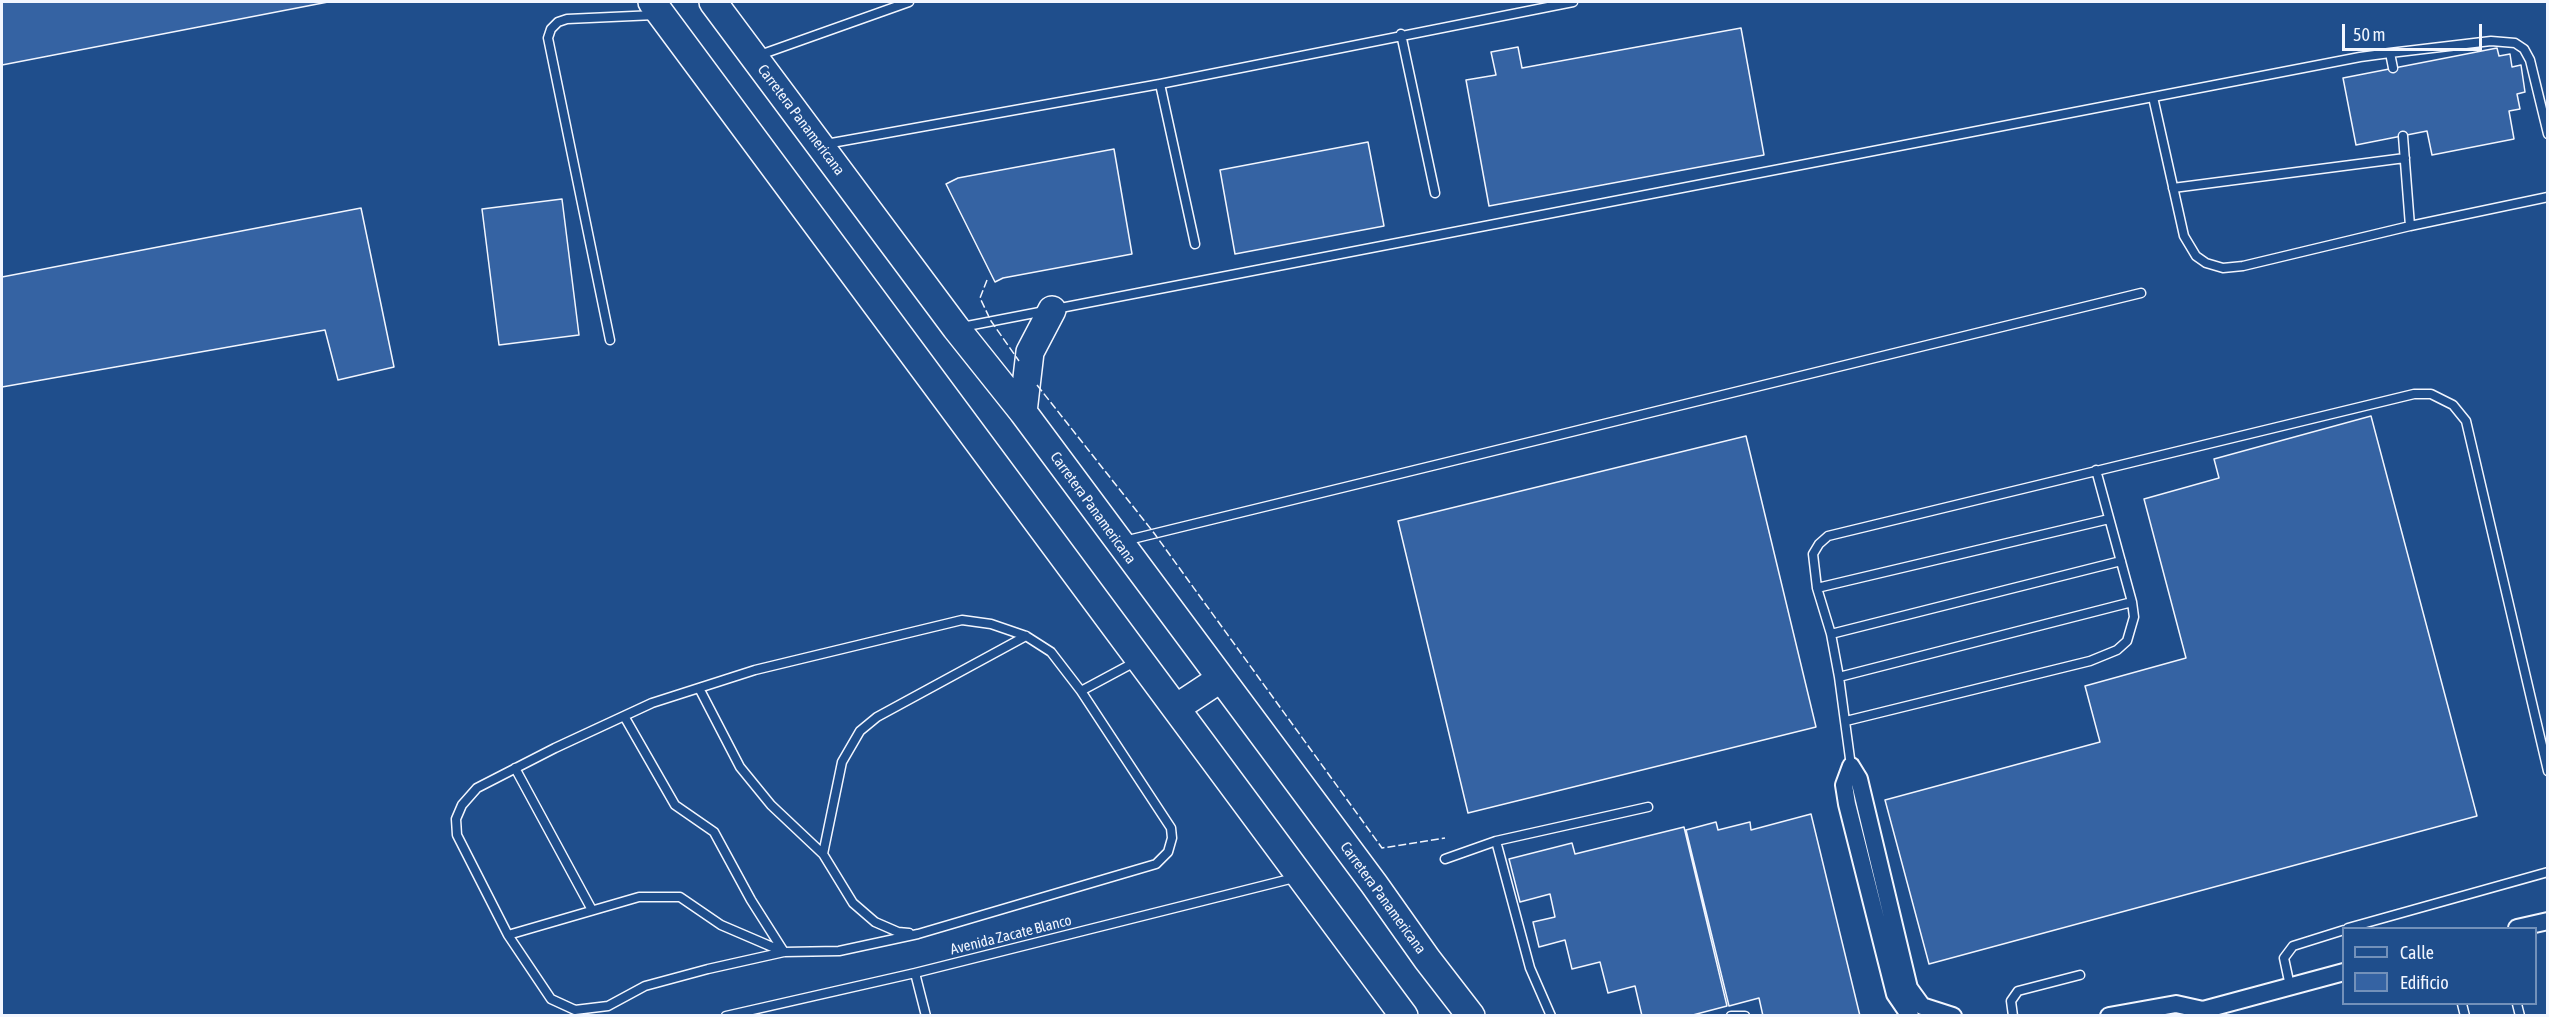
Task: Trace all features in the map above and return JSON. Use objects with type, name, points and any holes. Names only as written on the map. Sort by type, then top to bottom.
[{"type":"main road","name":"Carretera Panamericana","points":[[713,2],[956,328],[1023,412],[1471,1016]]},
{"type":"main road","points":[[657,8],[1404,1016]]},
{"type":"main road","points":[[1023,412],[1030,352],[1052,310]]},
{"type":"main road","points":[[1176,708],[1220,679]]},
{"type":"street","points":[[1851,766],[1844,786],[1847,804],[1894,994],[1910,1016]]},
{"type":"street","points":[[1851,766],[1859,779],[1909,988],[1922,1006],[1953,1016]]},
{"type":"street","points":[[2521,927],[2547,921]]},
{"type":"street","points":[[2109,1016],[2177,1010],[2199,1013],[2342,972]]},
{"type":"lane","points":[[754,57],[909,2]]},
{"type":"lane","points":[[819,145],[1160,84],[1401,34],[1574,2]]},
{"type":"lane","points":[[610,340],[548,38],[551,29],[558,22],[567,19],[657,8]]},
{"type":"lane","points":[[1401,34],[1435,193]]},
{"type":"lane","points":[[956,328],[2390,53],[2491,41],[2515,43],[2524,49],[2530,60],[2547,134]]},
{"type":"lane","points":[[2390,53],[2393,68]]},
{"type":"lane","points":[[1160,84],[1195,244]]},
{"type":"lane","points":[[2153,97],[2184,236],[2196,256],[2206,263],[2223,268],[2243,266],[2410,226],[2547,197]]},
{"type":"lane","points":[[2403,136],[2410,226]]},
{"type":"lane","points":[[2173,188],[2405,158]]},
{"type":"lane","points":[[1118,542],[2141,293]]},
{"type":"lane","points":[[1851,766],[1839,677],[1831,634],[1817,588],[1813,554],[1828,536],[2414,394],[2431,394],[2448,401],[2466,421],[2547,771]]},
{"type":"lane","points":[[1845,721],[2090,661],[2117,650],[2127,641],[2133,628],[2132,602],[2096,470]]},
{"type":"lane","points":[[1817,588],[2109,519]]},
{"type":"lane","points":[[1831,634],[2121,561]]},
{"type":"lane","points":[[1839,677],[2132,602]]},
{"type":"lane","points":[[962,620],[991,624],[1026,636],[1051,652],[1081,691],[1171,828],[1172,838],[1168,852],[1156,864],[918,934],[839,951],[784,952],[645,986],[608,1006],[576,1010],[551,999],[508,935],[457,835],[456,819],[462,805],[477,788],[652,703],[755,670],[962,620]]},
{"type":"lane","points":[[823,854],[842,762],[860,731],[877,717],[1026,636]]},
{"type":"lane","points":[[1081,691],[1140,659]]},
{"type":"lane","points":[[699,688],[740,767],[771,805],[823,854],[853,903],[875,922],[898,932],[918,934]]},
{"type":"lane","points":[[624,716],[675,805],[714,832],[751,900],[784,952]]},
{"type":"lane","points":[[515,768],[592,910]]},
{"type":"lane","points":[[1445,859],[1496,842],[1648,807]]},
{"type":"lane","points":[[1496,842],[1530,968],[1551,1016]]},
{"type":"lane","points":[[2353,927],[2547,872]]},
{"type":"lane","name":"Avenida Zacate Blanco","points":[[726,1016],[915,973],[1300,876]]},
{"type":"lane","points":[[508,935],[639,897],[680,897],[721,925],[784,952]]},
{"type":"lane","points":[[2290,986],[2284,958],[2293,946],[2342,930]]},
{"type":"lane","points":[[915,973],[926,1016]]},
{"type":"lane","points":[[2013,1016],[2011,1001],[2018,991],[2080,975]]},
{"type":"lane","points":[[1731,1016],[1745,1016]]},
{"type":"building","points":[[2,2],[328,2],[2,65]]},
{"type":"building","points":[[1741,28],[1764,155],[1489,206],[1466,80],[1496,75],[1491,52],[1518,47],[1522,68]]},
{"type":"building","points":[[2497,48],[2499,56],[2510,54],[2512,67],[2521,65],[2525,92],[2517,94],[2520,109],[2509,111],[2514,139],[2432,155],[2427,131],[2356,145],[2343,78]]},
{"type":"building","points":[[1368,142],[1384,226],[1235,254],[1220,170]]},
{"type":"building","points":[[1114,149],[1132,254],[1003,278],[995,282],[946,184],[958,178]]},
{"type":"building","points":[[562,199],[579,335],[499,345],[482,209]]},
{"type":"building","points":[[361,208],[394,367],[338,380],[325,330],[2,387],[2,277]]},
{"type":"building","points":[[2371,416],[2477,816],[1929,964],[1885,800],[2100,742],[2085,686],[2186,658],[2144,499],[2219,478],[2214,459]]},
{"type":"building","points":[[1746,436],[1816,727],[1468,813],[1398,521]]},
{"type":"building","points":[[1811,814],[1860,1016],[1763,1016],[1759,998],[1729,1006],[1686,830],[1716,822],[1718,830],[1750,822],[1751,830]]},
{"type":"building","points":[[1684,827],[1727,1006],[1689,1016],[1642,1016],[1635,986],[1608,993],[1600,962],[1572,969],[1565,940],[1539,947],[1533,922],[1555,917],[1550,894],[1520,902],[1509,859],[1572,843],[1575,854]]},
{"type":"fence","points":[[987,280],[980,298],[991,321],[1019,361]]},
{"type":"fence","points":[[1037,385],[1154,533],[1382,848],[1445,838]]}]
